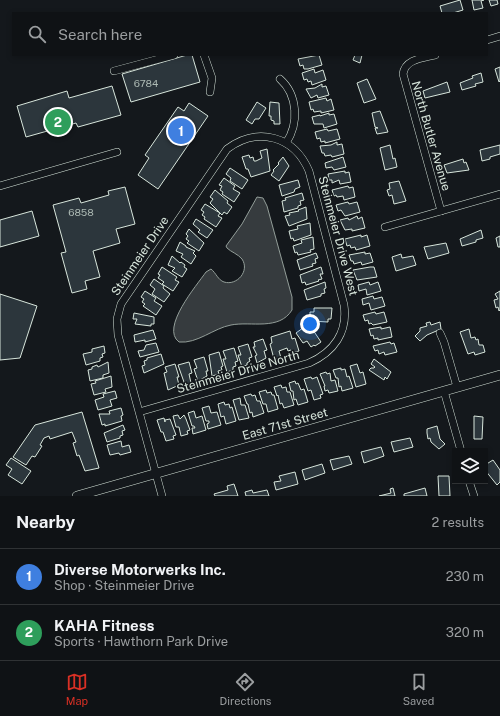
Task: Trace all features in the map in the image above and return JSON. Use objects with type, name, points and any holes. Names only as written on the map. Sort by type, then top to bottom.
[{"type":"main road","name":"East 71st Street","points":[[77,496],[500,375]]},
{"type":"street","points":[[488,40],[500,36]]},
{"type":"street","points":[[114,71],[170,56]]},
{"type":"street","points":[[204,56],[212,78],[210,92]]},
{"type":"street","name":"North Butler Avenue","points":[[431,56],[410,62],[404,68],[403,76],[441,211]]},
{"type":"street","points":[[280,79],[288,89],[296,117],[293,133],[286,143]]},
{"type":"street","name":"Steinmeier Drive","points":[[162,496],[118,332],[118,313],[124,298],[228,149],[246,138],[259,136],[271,137],[286,143]]},
{"type":"street","name":"Steinmeier Drive West","points":[[286,143],[300,155],[309,171],[344,302],[345,324],[337,342]]},
{"type":"street","points":[[0,186],[117,152]]},
{"type":"street","points":[[385,227],[500,194]]},
{"type":"street","points":[[440,333],[457,387]]},
{"type":"street","name":"Steinmeier Drive North","points":[[139,412],[309,363],[324,356],[337,342]]},
{"type":"street","points":[[444,391],[460,448]]},
{"type":"street","points":[[470,484],[474,496]]},
{"type":"shaded area","points":[[257,197],[263,198],[267,206],[292,297],[292,310],[280,321],[264,324],[231,325],[218,329],[192,341],[179,342],[174,336],[174,327],[177,317],[188,296],[206,272],[211,269],[220,280],[229,283],[238,280],[243,273],[244,264],[242,259],[226,246],[242,224]]},
{"type":"building","points":[[460,0],[463,10],[456,12],[442,12],[440,6]]},
{"type":"building","points":[[472,0],[484,0],[481,1],[483,8],[474,10]]},
{"type":"building","points":[[489,0],[497,0],[498,4],[491,6]]},
{"type":"building","points":[[184,56],[192,56],[200,82],[131,102],[122,74]]},
{"type":"building","points":[[319,56],[322,65],[304,69],[303,65],[300,66],[298,59]]},
{"type":"building","points":[[355,56],[362,56],[360,63],[353,60]]},
{"type":"building","points":[[500,67],[500,81],[499,82],[495,69]]},
{"type":"building","points":[[314,69],[315,73],[323,70],[326,80],[312,85],[311,81],[308,82],[307,79],[304,80],[302,73]]},
{"type":"building","points":[[481,73],[483,82],[475,84],[476,86],[462,90],[460,83]]},
{"type":"building","points":[[367,79],[376,99],[364,103],[357,83]]},
{"type":"building","points":[[447,82],[450,92],[425,98],[423,91]]},
{"type":"building","points":[[322,84],[322,87],[326,86],[329,95],[318,98],[317,95],[311,98],[306,89],[315,88]]},
{"type":"building","points":[[112,86],[121,115],[78,127],[76,123],[26,137],[17,106],[67,91],[69,98]]},
{"type":"building","points":[[326,98],[327,101],[331,99],[334,110],[321,113],[321,111],[314,112],[313,109],[311,110],[309,102]]},
{"type":"building","points":[[257,102],[266,108],[259,119],[255,119],[252,124],[246,120]]},
{"type":"building","points":[[270,102],[279,103],[280,124],[274,124],[274,121],[271,120],[271,116],[269,116]]},
{"type":"building","points":[[189,103],[208,116],[158,189],[138,175],[149,158],[145,155],[178,107],[184,111]]},
{"type":"building","points":[[380,111],[388,132],[377,134],[375,128],[378,128],[375,127],[372,113]]},
{"type":"building","points":[[329,113],[329,115],[334,114],[337,124],[324,128],[323,124],[314,124],[312,117]]},
{"type":"building","points":[[327,129],[328,131],[337,129],[340,139],[325,143],[325,141],[321,142],[320,138],[317,139],[315,132]]},
{"type":"building","points":[[337,142],[337,145],[342,144],[344,154],[332,157],[331,155],[325,156],[324,153],[322,153],[320,146],[331,145]]},
{"type":"building","points":[[390,145],[393,159],[395,158],[397,167],[385,170],[380,148]]},
{"type":"building","points":[[500,145],[500,154],[482,161],[480,150]]},
{"type":"building","points":[[267,149],[270,171],[251,177],[248,169],[246,169],[242,157],[249,155],[250,158],[253,157],[254,161],[256,161],[262,158],[260,151]]},
{"type":"building","points":[[283,157],[289,166],[279,181],[271,175]]},
{"type":"building","points":[[343,157],[346,167],[334,170],[332,167],[326,168],[325,163]]},
{"type":"building","points":[[463,159],[469,170],[447,173],[444,165]]},
{"type":"building","points":[[230,168],[248,180],[242,189],[230,181],[231,178],[226,174]]},
{"type":"building","points":[[345,171],[345,173],[349,172],[351,182],[340,184],[339,180],[332,183],[332,180],[329,180],[328,174]]},
{"type":"building","points":[[224,178],[235,186],[233,189],[240,193],[234,202],[222,194],[223,192],[220,190],[222,186],[219,185]]},
{"type":"building","points":[[298,180],[300,187],[295,189],[294,192],[282,196],[279,185]]},
{"type":"building","points":[[399,181],[406,201],[394,204],[392,195],[389,196],[387,190],[390,189],[389,183]]},
{"type":"building","points":[[348,186],[349,188],[353,187],[355,197],[344,200],[343,196],[334,196],[332,190]]},
{"type":"building","points":[[125,187],[135,224],[116,229],[120,243],[93,251],[100,277],[85,281],[87,289],[72,293],[61,253],[66,252],[53,205],[79,198],[81,203],[109,195],[108,191]]},
{"type":"building","points":[[215,190],[228,201],[227,203],[232,207],[227,214],[224,212],[222,215],[210,203],[213,199],[210,197]]},
{"type":"building","points":[[302,193],[304,200],[300,201],[301,205],[298,206],[298,208],[284,212],[282,201],[286,200],[285,198]]},
{"type":"building","points":[[348,202],[349,204],[357,202],[360,212],[345,216],[341,210],[338,211],[336,205]]},
{"type":"building","points":[[205,204],[220,213],[218,216],[222,218],[216,227],[204,219],[205,217],[202,215],[204,212],[201,210]]},
{"type":"building","points":[[306,207],[307,219],[289,226],[285,216]]},
{"type":"building","points":[[32,211],[39,236],[0,247],[0,220]]},
{"type":"building","points":[[357,216],[358,219],[362,217],[365,228],[352,231],[352,229],[345,230],[340,220],[348,218],[349,220]]},
{"type":"building","points":[[196,219],[213,230],[207,238],[198,232],[200,230],[193,224]]},
{"type":"building","points":[[310,223],[311,235],[294,241],[293,238],[291,239],[289,231],[298,229],[297,226]]},
{"type":"building","points":[[189,229],[204,243],[199,251],[187,243],[189,241],[186,239],[188,236],[186,234]]},
{"type":"building","points":[[481,230],[483,238],[476,240],[476,242],[462,246],[460,239]]},
{"type":"building","points":[[361,235],[361,237],[367,235],[370,246],[356,250],[355,247],[351,248],[350,245],[347,246],[345,239]]},
{"type":"building","points":[[500,236],[500,247],[498,247],[496,238]]},
{"type":"building","points":[[313,237],[314,249],[310,250],[311,252],[298,255],[297,252],[295,253],[293,246],[302,243],[301,240]]},
{"type":"building","points":[[180,242],[186,247],[195,251],[193,253],[196,256],[191,264],[181,257],[183,254],[176,251]]},
{"type":"building","points":[[446,243],[449,253],[428,259],[424,247]]},
{"type":"building","points":[[365,252],[365,254],[370,253],[373,262],[362,265],[361,262],[354,264],[353,261],[351,261],[349,255]]},
{"type":"building","points":[[316,253],[318,258],[315,259],[316,263],[312,264],[313,266],[300,270],[297,260]]},
{"type":"building","points":[[401,254],[402,258],[413,256],[416,265],[396,271],[392,257]]},
{"type":"building","points":[[172,256],[180,263],[181,262],[185,265],[184,267],[187,269],[182,277],[172,271],[175,268],[168,265]]},
{"type":"building","points":[[162,267],[177,277],[175,280],[179,282],[173,291],[162,284],[164,282],[158,278],[160,275],[158,274]]},
{"type":"building","points":[[321,267],[323,274],[320,274],[322,279],[306,285],[305,282],[302,283],[300,275]]},
{"type":"building","points":[[374,267],[377,277],[357,280],[353,270]]},
{"type":"building","points":[[154,279],[164,286],[163,288],[170,294],[164,302],[152,294],[155,289],[150,285]]},
{"type":"building","points":[[325,282],[325,293],[321,294],[321,296],[307,300],[304,290]]},
{"type":"building","points":[[369,282],[370,285],[378,282],[381,291],[367,295],[366,289],[359,291],[358,285]]},
{"type":"building","points":[[145,291],[156,298],[154,301],[162,306],[156,315],[143,306],[145,304],[142,302],[144,299],[141,297]]},
{"type":"building","points":[[500,291],[499,311],[498,307],[496,308],[494,300],[498,299],[495,294]]},
{"type":"building","points":[[0,294],[37,306],[20,358],[0,360]]},
{"type":"building","points":[[373,296],[374,299],[382,297],[385,306],[371,310],[369,303],[363,305],[362,299]]},
{"type":"building","points":[[314,308],[332,308],[331,319],[328,319],[328,322],[310,321],[310,312],[314,312]]},
{"type":"building","points":[[375,312],[376,314],[384,312],[387,322],[373,325],[371,323],[369,324],[368,320],[365,321],[363,315]]},
{"type":"building","points":[[134,313],[154,317],[154,324],[151,324],[151,326],[135,324],[137,319],[133,319]]},
{"type":"building","points":[[430,322],[431,325],[440,322],[441,329],[427,335],[420,341],[415,336],[420,331],[420,328],[427,326],[426,323]]},
{"type":"building","points":[[307,325],[309,328],[311,327],[321,342],[315,346],[314,345],[311,347],[307,341],[303,343],[296,333]]},
{"type":"building","points":[[381,327],[381,329],[390,327],[392,337],[378,340],[378,338],[374,339],[373,335],[371,336],[369,329]]},
{"type":"building","points":[[469,329],[471,338],[475,337],[476,340],[478,339],[479,345],[483,345],[485,352],[475,355],[474,352],[468,354],[460,332]]},
{"type":"building","points":[[153,330],[156,339],[145,342],[145,340],[135,342],[134,335]]},
{"type":"building","points":[[290,331],[292,339],[295,338],[299,351],[292,353],[291,350],[288,351],[287,348],[279,351],[281,358],[274,359],[270,344],[272,343],[271,337]]},
{"type":"building","points":[[263,339],[267,350],[264,351],[266,358],[257,363],[255,356],[257,355],[253,347],[255,347],[254,342]]},
{"type":"building","points":[[390,342],[391,344],[394,343],[397,352],[385,355],[384,352],[379,354],[378,350],[375,351],[373,346]]},
{"type":"building","points":[[156,343],[159,352],[140,357],[138,351],[144,350],[146,345]]},
{"type":"building","points":[[248,344],[252,357],[249,358],[250,361],[247,365],[242,367],[238,355],[241,355],[238,347]]},
{"type":"building","points":[[104,346],[105,353],[102,354],[103,357],[100,358],[100,361],[86,365],[83,354],[92,352],[92,349]]},
{"type":"building","points":[[234,348],[238,361],[235,362],[236,366],[233,367],[233,370],[227,372],[223,359],[226,359],[223,351]]},
{"type":"building","points":[[219,352],[223,366],[221,367],[222,370],[218,371],[219,374],[212,376],[209,355]]},
{"type":"building","points":[[161,354],[164,364],[144,373],[142,366],[145,365],[144,361],[147,360],[147,358]]},
{"type":"building","points":[[204,357],[208,371],[206,371],[207,376],[198,381],[194,369],[197,368],[194,360]]},
{"type":"building","points":[[374,359],[391,372],[387,379],[385,377],[384,380],[369,370],[375,367],[371,364]]},
{"type":"building","points":[[108,362],[109,373],[103,375],[103,378],[90,381],[88,370],[97,365],[98,367]]},
{"type":"building","points":[[189,362],[192,373],[189,374],[191,383],[185,385],[178,365]]},
{"type":"building","points":[[175,364],[179,377],[177,377],[179,385],[168,390],[164,373],[167,372],[165,367]]},
{"type":"building","points":[[357,364],[360,373],[363,372],[366,384],[356,387],[350,366]]},
{"type":"building","points":[[341,368],[341,370],[345,369],[347,377],[349,376],[353,388],[342,391],[341,386],[339,387],[338,378],[336,378],[333,370]]},
{"type":"building","points":[[326,372],[327,374],[330,373],[331,381],[335,380],[338,391],[329,393],[328,390],[325,391],[325,386],[320,374]]},
{"type":"building","points":[[111,376],[112,387],[105,389],[106,392],[94,395],[91,384],[96,383],[95,381]]},
{"type":"building","points":[[311,377],[312,379],[317,377],[323,394],[320,395],[321,398],[314,400],[311,390],[308,391],[304,379]]},
{"type":"building","points":[[295,381],[296,384],[298,383],[301,390],[304,389],[308,402],[298,405],[296,399],[294,400],[293,391],[291,391],[289,383]]},
{"type":"building","points":[[281,385],[282,388],[286,387],[287,392],[290,392],[294,405],[284,408],[282,403],[280,404],[274,387]]},
{"type":"building","points":[[266,390],[267,393],[271,392],[272,395],[274,395],[278,409],[268,412],[266,404],[263,404],[259,392]]},
{"type":"building","points":[[115,391],[117,398],[110,400],[112,406],[98,410],[95,400],[104,397],[103,394]]},
{"type":"building","points":[[251,394],[252,396],[255,395],[257,401],[260,401],[264,413],[253,417],[244,396]]},
{"type":"building","points":[[240,398],[241,405],[245,405],[249,418],[239,420],[233,400]]},
{"type":"building","points":[[224,402],[225,405],[229,404],[230,408],[232,407],[236,421],[226,424],[224,416],[221,417],[218,404]]},
{"type":"building","points":[[209,406],[211,413],[217,412],[221,425],[208,429],[207,424],[209,421],[206,421],[202,408]]},
{"type":"building","points":[[121,408],[123,415],[121,416],[122,421],[105,426],[105,424],[102,425],[99,414],[110,414],[109,411]]},
{"type":"building","points":[[194,411],[196,418],[202,416],[206,430],[193,434],[192,428],[195,428],[192,426],[188,413]]},
{"type":"building","points":[[82,412],[99,468],[85,471],[79,455],[77,456],[73,443],[76,442],[72,432],[50,439],[49,436],[44,438],[40,445],[42,446],[35,457],[32,456],[26,465],[13,457],[35,425]]},
{"type":"building","points":[[178,415],[180,419],[184,415],[190,430],[187,431],[188,434],[181,436],[179,427],[176,427],[173,416]]},
{"type":"building","points":[[474,416],[483,417],[482,439],[474,439]]},
{"type":"building","points":[[164,418],[165,422],[165,420],[170,419],[176,435],[173,436],[174,439],[166,441],[163,432],[161,432],[157,420]]},
{"type":"building","points":[[123,425],[125,430],[122,431],[123,435],[120,436],[120,438],[107,442],[104,433]]},
{"type":"building","points":[[437,426],[440,439],[445,444],[439,449],[431,442],[430,438],[428,439],[427,433],[427,429]]},
{"type":"building","points":[[410,438],[413,447],[394,452],[391,442]]},
{"type":"building","points":[[121,441],[122,447],[129,445],[131,452],[120,455],[119,453],[110,455],[107,445]]},
{"type":"building","points":[[381,447],[384,456],[364,463],[361,452]]},
{"type":"building","points":[[349,456],[352,464],[333,470],[330,460]]},
{"type":"building","points":[[11,458],[31,471],[22,484],[8,475],[12,469],[6,465]]},
{"type":"building","points":[[493,460],[500,470],[500,482],[497,485],[488,474],[488,463]]},
{"type":"building","points":[[322,464],[325,473],[305,480],[302,470]]},
{"type":"building","points":[[295,472],[298,484],[276,490],[274,482],[281,481],[279,476]]},
{"type":"building","points":[[438,476],[449,476],[450,496],[439,496]]},
{"type":"building","points":[[234,484],[238,496],[215,496],[214,494],[228,490],[227,486]]},
{"type":"building","points":[[393,488],[395,496],[379,496],[391,493],[390,489]]},
{"type":"building","points":[[425,488],[427,496],[404,496],[404,494]]},
{"type":"building","points":[[252,490],[253,493],[267,490],[269,496],[246,496],[245,492]]},
{"type":"place","name":"KAHA Fitness","points":[[58,122]]},
{"type":"place","name":"Diverse Motorwerks Inc.","points":[[181,131]]}]
